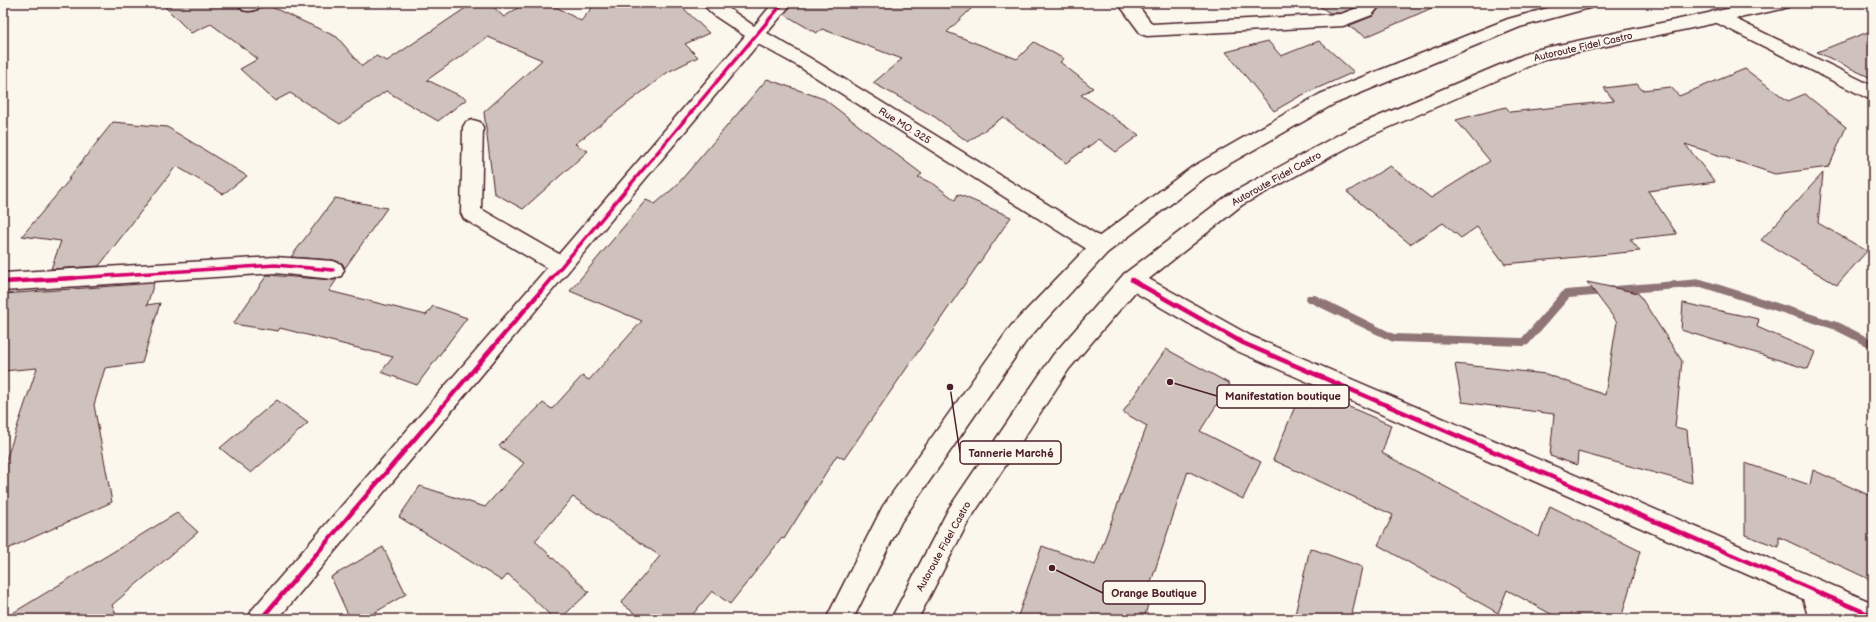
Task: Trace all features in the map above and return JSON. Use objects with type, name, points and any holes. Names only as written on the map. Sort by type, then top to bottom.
[{"type":"main road","name":"Rue MO. 325","points":[[710,3],[725,15],[804,62],[1100,247]]},
{"type":"main road","points":[[261,619],[562,266],[783,3]]},
{"type":"main road","points":[[1127,3],[1147,30],[1343,20],[1366,11],[1372,3]]},
{"type":"main road","points":[[839,619],[892,514],[1019,333],[1100,247],[1199,172],[1327,99],[1514,23],[1587,3]]},
{"type":"main road","name":"Autoroute Fidel Castro","points":[[904,619],[958,516],[1061,362],[1132,280],[1235,200],[1358,133],[1541,54],[1782,3]]},
{"type":"main road","points":[[1716,16],[1873,94]]},
{"type":"main road","points":[[473,127],[471,213],[562,266]]},
{"type":"main road","points":[[3,282],[275,265],[333,270]]},
{"type":"main road","points":[[1132,280],[1243,342],[1873,616]]},
{"type":"main road","points":[[1814,590],[1822,619]]},
{"type":"building","points":[[161,3],[240,3],[238,6],[242,11],[249,12],[258,10],[265,4],[337,37],[362,66],[376,56],[387,61],[473,3],[489,3],[504,17],[525,3],[549,3],[581,21],[596,3],[678,3],[709,33],[685,44],[698,57],[668,72],[575,144],[588,151],[523,209],[494,193],[484,112],[542,60],[488,37],[427,80],[467,99],[438,121],[386,91],[340,124],[290,93],[275,101],[240,69],[258,59],[211,24],[191,33]]},
{"type":"building","points":[[793,3],[977,3],[947,32],[1017,59],[1034,42],[1064,59],[1060,62],[1093,88],[1081,95],[1139,135],[1116,152],[1099,139],[1066,163],[1003,117],[968,142],[935,117],[873,83],[902,59],[822,29],[816,33],[784,14]]},
{"type":"building","points":[[1314,3],[1361,3],[1359,6],[1341,13],[1330,13]]},
{"type":"building","points":[[1383,3],[1443,3],[1366,37],[1348,26],[1373,16]]},
{"type":"building","points":[[1873,30],[1873,79],[1817,52]]},
{"type":"building","points":[[1268,41],[1281,56],[1319,41],[1354,72],[1300,96],[1274,111],[1226,52]]},
{"type":"building","points":[[1745,69],[1788,101],[1805,94],[1846,127],[1829,167],[1775,174],[1685,144],[1715,182],[1648,191],[1677,234],[1630,239],[1640,251],[1505,264],[1477,227],[1461,238],[1443,223],[1410,244],[1347,192],[1390,166],[1431,198],[1490,161],[1456,120],[1506,107],[1510,112],[1614,101],[1604,88],[1637,84],[1642,90],[1671,87],[1679,96]]},
{"type":"building","points":[[767,79],[824,99],[922,174],[918,177],[934,184],[955,200],[958,194],[1011,217],[844,459],[837,455],[784,539],[782,538],[730,604],[712,591],[689,619],[642,619],[621,603],[660,556],[573,497],[535,541],[589,592],[560,619],[554,619],[508,574],[502,581],[399,517],[420,486],[485,507],[524,463],[499,446],[543,403],[552,409],[582,376],[589,380],[642,321],[570,291],[646,200],[655,204],[676,186]]},
{"type":"building","points":[[113,122],[167,127],[247,176],[223,194],[176,166],[99,266],[51,269],[61,241],[22,236],[70,179],[68,179]]},
{"type":"building","points":[[1823,173],[1818,223],[1867,251],[1837,285],[1761,240]]},
{"type":"building","points":[[335,198],[387,208],[345,268],[342,263],[333,260],[291,257]]},
{"type":"building","points":[[267,275],[333,280],[337,279],[329,291],[426,315],[433,306],[467,318],[417,385],[381,372],[393,357],[280,328],[278,331],[233,324]]},
{"type":"building","points":[[1587,282],[1638,293],[1682,361],[1675,427],[1687,430],[1692,483],[1578,452],[1577,465],[1550,456],[1554,414],[1462,402],[1455,364],[1546,374],[1605,395],[1617,322]]},
{"type":"building","points":[[154,283],[147,305],[160,303],[142,363],[105,368],[94,405],[112,502],[3,551],[3,469],[37,368],[3,371],[3,294]]},
{"type":"building","points":[[1683,303],[1759,319],[1757,327],[1815,352],[1808,369],[1681,330]]},
{"type":"building","points":[[1166,349],[1230,384],[1200,431],[1261,462],[1243,499],[1188,471],[1150,585],[1153,586],[1144,619],[1017,619],[1042,546],[1095,565],[1147,426],[1123,412]]},
{"type":"building","points":[[1303,387],[1391,425],[1382,453],[1539,537],[1550,506],[1640,551],[1621,619],[1560,619],[1507,590],[1498,613],[1378,545],[1393,515],[1273,460]]},
{"type":"building","points":[[277,400],[308,423],[251,473],[220,448]]},
{"type":"building","points":[[1745,463],[1810,485],[1813,470],[1873,497],[1873,581],[1779,537],[1779,547],[1745,535]]},
{"type":"building","points":[[177,513],[198,532],[112,605],[118,619],[3,619]]},
{"type":"building","points":[[383,547],[406,594],[364,619],[350,619],[331,577]]},
{"type":"building","points":[[1310,548],[1362,567],[1351,619],[1294,619]]},
{"type":"waterway","points":[[1311,298],[1393,338],[1524,342],[1566,294],[1701,283],[1836,326],[1873,345]]},
{"type":"cycle path","points":[[261,619],[461,385],[783,3]]},
{"type":"cycle path","points":[[3,282],[275,265],[333,270]]},
{"type":"cycle path","points":[[1132,280],[1243,343],[1873,616]]},
{"type":"place","name":"Manifestation boutique","points":[[1170,382]]},
{"type":"place","name":"Tannerie Marché","points":[[950,387]]},
{"type":"place","name":"Orange Boutique","points":[[1052,568]]}]
